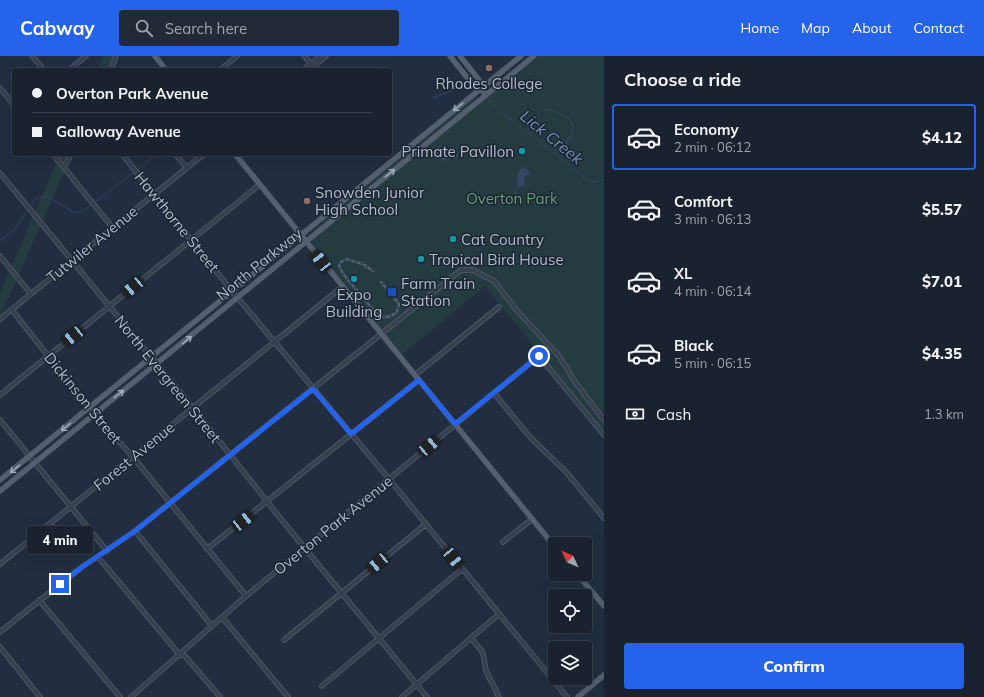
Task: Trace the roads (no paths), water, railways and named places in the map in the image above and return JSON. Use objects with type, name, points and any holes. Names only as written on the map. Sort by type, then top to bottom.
[{"type":"main road","points":[[155,56],[164,68]]},
{"type":"main road","points":[[450,56],[473,85],[479,87],[486,95]]},
{"type":"main road","points":[[460,56],[479,80],[479,87]]},
{"type":"main road","name":"North Parkway","points":[[0,480],[300,236],[479,87],[521,56]]},
{"type":"main road","name":"North Parkway","points":[[0,491],[534,56]]},
{"type":"main road","points":[[237,156],[342,288],[382,334],[548,538]]},
{"type":"main road","points":[[583,581],[604,606]]},
{"type":"main road","points":[[578,697],[604,675]]},
{"type":"street","points":[[32,56],[42,68]]},
{"type":"street","points":[[71,68],[86,56]]},
{"type":"street","points":[[112,68],[116,56]]},
{"type":"street","points":[[222,68],[237,56]]},
{"type":"street","points":[[304,56],[311,67]]},
{"type":"street","points":[[311,67],[320,56]]},
{"type":"street","points":[[311,67],[326,56]]},
{"type":"street","points":[[0,88],[12,103]]},
{"type":"street","points":[[55,156],[112,227]]},
{"type":"street","points":[[58,160],[59,156]]},
{"type":"street","points":[[64,168],[70,156]]},
{"type":"street","name":"Hawthorne Street","points":[[124,156],[192,238],[232,291],[389,479],[567,697]]},
{"type":"street","points":[[177,156],[187,168]]},
{"type":"street","name":"Tutwiler Avenue","points":[[0,319],[71,260],[202,156]]},
{"type":"street","name":"North Evergreen Street","points":[[0,173],[427,697]]},
{"type":"street","points":[[0,395],[259,185]]},
{"type":"street","points":[[0,256],[31,294]]},
{"type":"street","points":[[0,632],[82,567],[135,531],[170,504],[459,271],[464,269],[473,270],[494,281],[519,314],[560,357],[575,382],[604,420]]},
{"type":"street","name":"Forest Avenue","points":[[0,564],[342,288]]},
{"type":"street","points":[[207,549],[351,434],[499,307]]},
{"type":"street","name":"Dickinson Street","points":[[12,310],[89,408],[133,457],[246,596]]},
{"type":"street","name":"Overton Park Avenue","points":[[131,697],[246,596],[539,356],[604,435]]},
{"type":"street","points":[[494,393],[524,429],[568,474],[604,518]]},
{"type":"street","points":[[0,420],[107,551]]},
{"type":"street","points":[[503,542],[532,519]]},
{"type":"street","points":[[284,640],[426,524]]},
{"type":"street","points":[[135,531],[212,626]]},
{"type":"street","points":[[98,557],[179,654],[185,656],[220,697]]},
{"type":"street","points":[[322,686],[462,570]]},
{"type":"street","points":[[39,600],[120,697]]},
{"type":"street","points":[[402,697],[499,614]]},
{"type":"street","points":[[222,617],[288,697]]},
{"type":"street","points":[[471,638],[483,652],[486,671],[499,697]]},
{"type":"street","points":[[0,647],[40,697]]},
{"type":"water","points":[[440,146],[448,150],[450,154],[458,154],[458,157],[456,159],[450,158],[442,161],[436,154],[437,148]]},
{"type":"water","points":[[522,167],[528,170],[530,174],[525,176],[524,185],[515,189],[517,187],[518,173]]},
{"type":"water","points":[[514,189],[517,195],[519,195],[516,201],[517,197],[513,190]]},
{"type":"waterway","points":[[433,98],[465,85]]},
{"type":"waterway","name":"Lick Creek","points":[[488,101],[588,180],[594,182],[604,179]]},
{"type":"waterway","points":[[536,117],[543,109],[556,112],[571,121],[573,125],[571,137],[557,154]]},
{"type":"waterway","points":[[138,169],[152,158]]},
{"type":"waterway","points":[[96,201],[134,172]]},
{"type":"waterway","points":[[30,206],[36,199],[46,196],[75,213],[90,206]]},
{"type":"waterway","points":[[0,241],[15,229],[27,211]]},
{"type":"railway","points":[[373,271],[363,264],[346,259],[341,262],[339,266],[344,275],[374,311],[379,315],[388,317],[397,312],[399,304],[381,282]]},
{"type":"place","name":"Rhodes College","points":[[489,68]]},
{"type":"place","name":"Primate Pavillon","points":[[522,151]]},
{"type":"place","name":"Snowden Junior High School","points":[[307,201]]},
{"type":"place","name":"Cat Country","points":[[453,239]]},
{"type":"place","name":"Tropical Bird House","points":[[421,259]]},
{"type":"place","name":"Expo Building","points":[[354,279]]},
{"type":"place","name":"Farm Train Station","points":[[392,292]]},
{"type":"park label","name":"Overton Park","points":[[512,198]]}]
